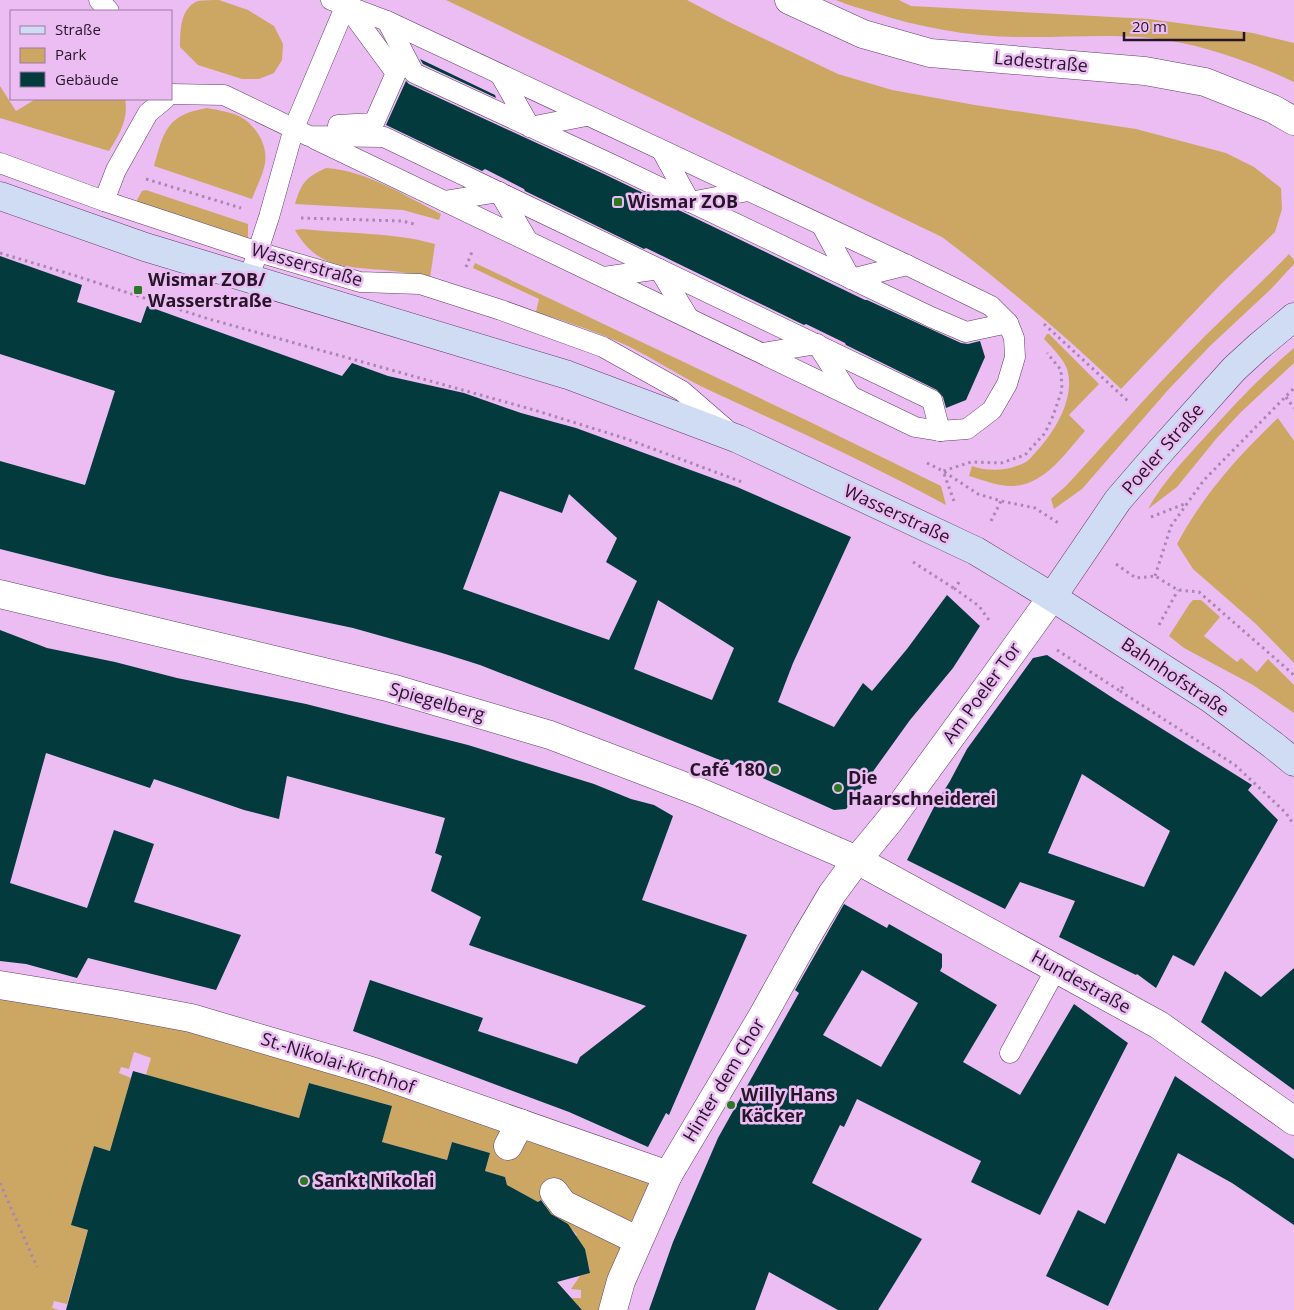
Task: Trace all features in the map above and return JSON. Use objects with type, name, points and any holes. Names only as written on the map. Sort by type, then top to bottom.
[{"type":"street","name":"Ladestraße","points":[[788,0],[863,34],[930,52],[1145,72],[1205,82],[1273,109],[1294,122]]},
{"type":"street","name":"Wasserstraße","points":[[0,196],[145,247],[568,375],[738,439],[976,551],[1052,596]]},
{"type":"street","name":"Poeler Straße","points":[[1052,596],[1118,500],[1228,376],[1258,347],[1294,317]]},
{"type":"street","name":"Spiegelberg","points":[[0,594],[391,688],[540,733],[702,794],[857,860]]},
{"type":"street","name":"Bahnhofstraße","points":[[1052,596],[1211,699],[1294,762]]},
{"type":"street","name":"Am Poeler Tor","points":[[857,860],[890,820],[1052,596]]},
{"type":"street","name":"Hundestraße","points":[[857,860],[1159,1025],[1294,1121]]},
{"type":"street","name":"Hinter dem Chor","points":[[613,1310],[621,1281],[637,1240],[668,1174],[762,1017],[832,894],[857,860]]},
{"type":"street","name":"St.-Nikolai-Kirchhof","points":[[0,985],[191,1018],[371,1071],[668,1174]]},
{"type":"street","points":[[508,1146],[520,1122]]},
{"type":"street","points":[[554,1192],[563,1204],[637,1240]]},
{"type":"lane","points":[[99,0],[108,10]]},
{"type":"lane","points":[[172,94],[224,95],[915,427],[940,431],[967,429],[992,410],[1007,384],[1015,357],[1014,338],[1008,322],[992,306],[387,21],[342,2]]},
{"type":"lane","points":[[249,279],[301,132],[342,2]]},
{"type":"lane","points":[[301,132],[374,123],[396,73],[342,2]]},
{"type":"lane","points":[[387,21],[414,73],[966,332],[1008,322]]},
{"type":"lane","points":[[502,76],[530,127]]},
{"type":"lane","points":[[104,201],[116,170],[148,113],[164,100]]},
{"type":"lane","points":[[530,127],[586,116]]},
{"type":"lane","points":[[301,132],[384,137],[932,400],[940,431]]},
{"type":"lane","points":[[662,152],[690,202]]},
{"type":"lane","name":"Wasserstraße","points":[[0,163],[104,201],[258,252],[360,282],[420,284],[501,310],[603,347],[682,391],[738,439]]},
{"type":"lane","points":[[444,201],[499,192]]},
{"type":"lane","points":[[499,192],[528,241]]},
{"type":"lane","points":[[690,202],[748,192]]},
{"type":"lane","points":[[822,226],[850,279]]},
{"type":"lane","points":[[850,279],[907,265]]},
{"type":"lane","points":[[604,277],[659,269]]},
{"type":"lane","points":[[659,269],[688,317]]},
{"type":"lane","points":[[763,353],[817,344]]},
{"type":"lane","points":[[817,344],[849,394]]},
{"type":"lane","points":[[1010,1053],[1056,969]]},
{"type":"path","points":[[0,253],[209,319],[543,413],[624,438],[742,482]]},
{"type":"path","points":[[1041,322],[1129,402]]},
{"type":"path","points":[[1155,576],[1171,526],[1204,480],[1294,388]]},
{"type":"path","points":[[1285,396],[1294,408]]},
{"type":"path","points":[[1088,543],[1136,578],[1155,576],[1178,590],[1199,592],[1294,675]]},
{"type":"path","points":[[905,557],[955,589]]},
{"type":"path","points":[[1120,691],[1235,765],[1286,813],[1294,825]]},
{"type":"path","points":[[0,1183],[37,1267]]},
{"type":"green space","points":[[219,0],[248,10],[274,26],[283,44],[282,60],[274,73],[259,79],[242,79],[198,65],[180,47],[182,21],[184,14],[192,4],[198,1]]},
{"type":"green space","points":[[446,0],[687,0],[838,74],[892,90],[975,105],[1136,129],[1226,153],[1254,167],[1281,188],[1282,209],[1275,232],[1221,284],[1121,389],[1034,310],[942,237]]},
{"type":"green space","points":[[836,0],[899,0],[911,6],[1149,19],[1253,33],[1294,43],[1294,82],[1224,54],[1168,40],[1121,36],[1011,37],[971,34],[911,23]]},
{"type":"green space","points":[[0,86],[16,111],[34,100],[125,100],[126,106],[126,113],[120,133],[109,151],[0,118]]},
{"type":"green space","points":[[207,108],[229,112],[241,117],[252,125],[263,143],[265,163],[252,199],[154,166],[161,143],[169,126],[183,115]]},
{"type":"green space","points":[[326,168],[357,174],[386,185],[441,214],[439,220],[403,210],[295,204],[305,182]]},
{"type":"green space","points":[[146,190],[248,224],[248,239],[137,206],[137,200],[142,191]]},
{"type":"green space","points":[[295,230],[386,235],[435,244],[430,278],[350,267],[325,260],[304,244]]},
{"type":"green space","points":[[1289,254],[1294,260],[1294,264],[1271,289],[1210,346],[1168,390],[1082,489],[1054,509],[1051,499],[1066,486],[1187,354]]},
{"type":"green space","points":[[475,263],[941,486],[946,505],[858,460],[701,386],[628,346],[571,323],[536,312],[539,299],[473,268]]},
{"type":"green space","points":[[1047,334],[1099,384],[1069,415],[1085,431],[1054,466],[1036,480],[1014,486],[991,483],[969,476],[972,466],[998,470],[1018,466],[1026,462],[1042,445],[1056,425],[1066,403],[1069,380],[1067,369],[1063,362],[1044,339]]},
{"type":"green space","points":[[1294,348],[1294,363],[1240,413],[1177,487],[1148,509],[1167,480],[1189,454],[1248,391]]},
{"type":"green space","points":[[1278,418],[1294,441],[1294,663],[1256,624],[1193,569],[1177,544],[1210,492],[1249,446]]},
{"type":"green space","points":[[1193,600],[1201,600],[1220,617],[1204,636],[1237,662],[1241,658],[1257,672],[1268,659],[1294,685],[1294,713],[1253,685],[1184,648],[1169,636]]},
{"type":"green space","points":[[0,985],[116,1004],[668,1175],[613,1310],[582,1310],[571,1298],[581,1298],[581,1290],[571,1289],[580,1276],[590,1273],[589,1266],[569,1241],[577,1235],[572,1229],[565,1233],[543,1208],[549,1203],[545,1197],[538,1202],[507,1185],[505,1177],[485,1171],[490,1153],[452,1142],[447,1160],[382,1142],[391,1106],[309,1083],[299,1118],[146,1075],[151,1058],[134,1052],[129,1069],[121,1067],[119,1073],[131,1078],[111,1151],[94,1146],[74,1215],[72,1225],[88,1230],[67,1304],[54,1301],[52,1308],[59,1310],[0,1310]]},
{"type":"building","points":[[420,59],[495,95],[496,98],[423,64]]},
{"type":"building","points":[[406,81],[865,300],[961,343],[968,344],[980,341],[985,357],[966,400],[946,408],[943,397],[937,390],[845,343],[646,248],[644,249],[525,191],[485,169],[482,171],[386,125]]},
{"type":"building","points":[[0,256],[82,285],[77,302],[141,323],[147,306],[342,376],[352,363],[388,376],[464,393],[521,413],[576,428],[737,487],[851,537],[793,663],[778,702],[834,727],[863,683],[872,691],[907,649],[947,595],[980,626],[953,668],[910,720],[846,809],[834,810],[747,771],[596,710],[480,665],[442,653],[353,628],[107,576],[0,549],[0,461],[85,485],[115,391],[0,354]],"holes":[[[500,491],[562,513],[569,494],[617,538],[606,562],[637,581],[609,640],[463,589]],[[658,600],[734,648],[712,700],[634,669]]]},
{"type":"building","points":[[0,630],[47,648],[115,662],[177,678],[306,704],[468,745],[594,784],[631,799],[654,805],[673,816],[642,900],[747,935],[669,1115],[666,1113],[648,1147],[569,1112],[353,1031],[370,980],[483,1018],[478,1031],[577,1064],[580,1057],[646,1006],[469,945],[481,917],[431,891],[442,856],[435,853],[445,818],[287,776],[279,819],[244,810],[154,779],[150,788],[46,753],[10,883],[87,908],[114,830],[154,844],[134,902],[241,935],[216,990],[88,958],[77,978],[26,964],[0,961]]},
{"type":"building","points":[[1047,655],[1252,785],[1248,790],[1278,820],[1194,966],[1173,955],[1156,988],[1137,974],[1059,937],[1075,901],[1020,882],[1005,909],[907,860],[967,749],[1033,658]],"holes":[[[1082,774],[1170,831],[1144,887],[1048,853]]]},
{"type":"building","points":[[844,904],[887,928],[889,924],[942,954],[942,967],[940,971],[997,1005],[963,1062],[1020,1095],[1074,1004],[1128,1043],[1040,1215],[971,1182],[981,1161],[857,1099],[844,1127],[840,1125],[812,1183],[922,1239],[878,1310],[838,1310],[769,1272],[755,1310],[649,1310],[673,1242],[718,1138],[799,993],[795,990]],"holes":[[[862,970],[918,1003],[881,1067],[823,1035]]]},
{"type":"building","points":[[1294,968],[1294,1090],[1201,1022],[1225,971],[1261,997]]},
{"type":"building","name":"Sankt Nikolai","points":[[133,1071],[299,1118],[309,1083],[392,1106],[382,1142],[447,1160],[452,1142],[490,1153],[485,1171],[505,1177],[507,1185],[538,1202],[541,1200],[551,1214],[568,1224],[585,1249],[590,1273],[557,1282],[582,1310],[66,1310],[88,1230],[71,1225],[94,1146],[110,1151]]},
{"type":"building","points":[[1175,1076],[1294,1159],[1294,1225],[1232,1183],[1178,1153],[1108,1306],[1046,1276],[1078,1210],[1105,1224]]},
{"type":"place","name":"Wismar ZOB","points":[[618,202]]},
{"type":"place","name":"Wismar ZOB/ Wasserstraße","points":[[138,290]]},
{"type":"place","name":"Café 180","points":[[775,770]]},
{"type":"place","name":"Die Haarschneiderei","points":[[838,788]]},
{"type":"place","name":"Willy Hans Käcker","points":[[731,1105]]},
{"type":"place","name":"Sankt Nikolai","points":[[304,1181]]}]
